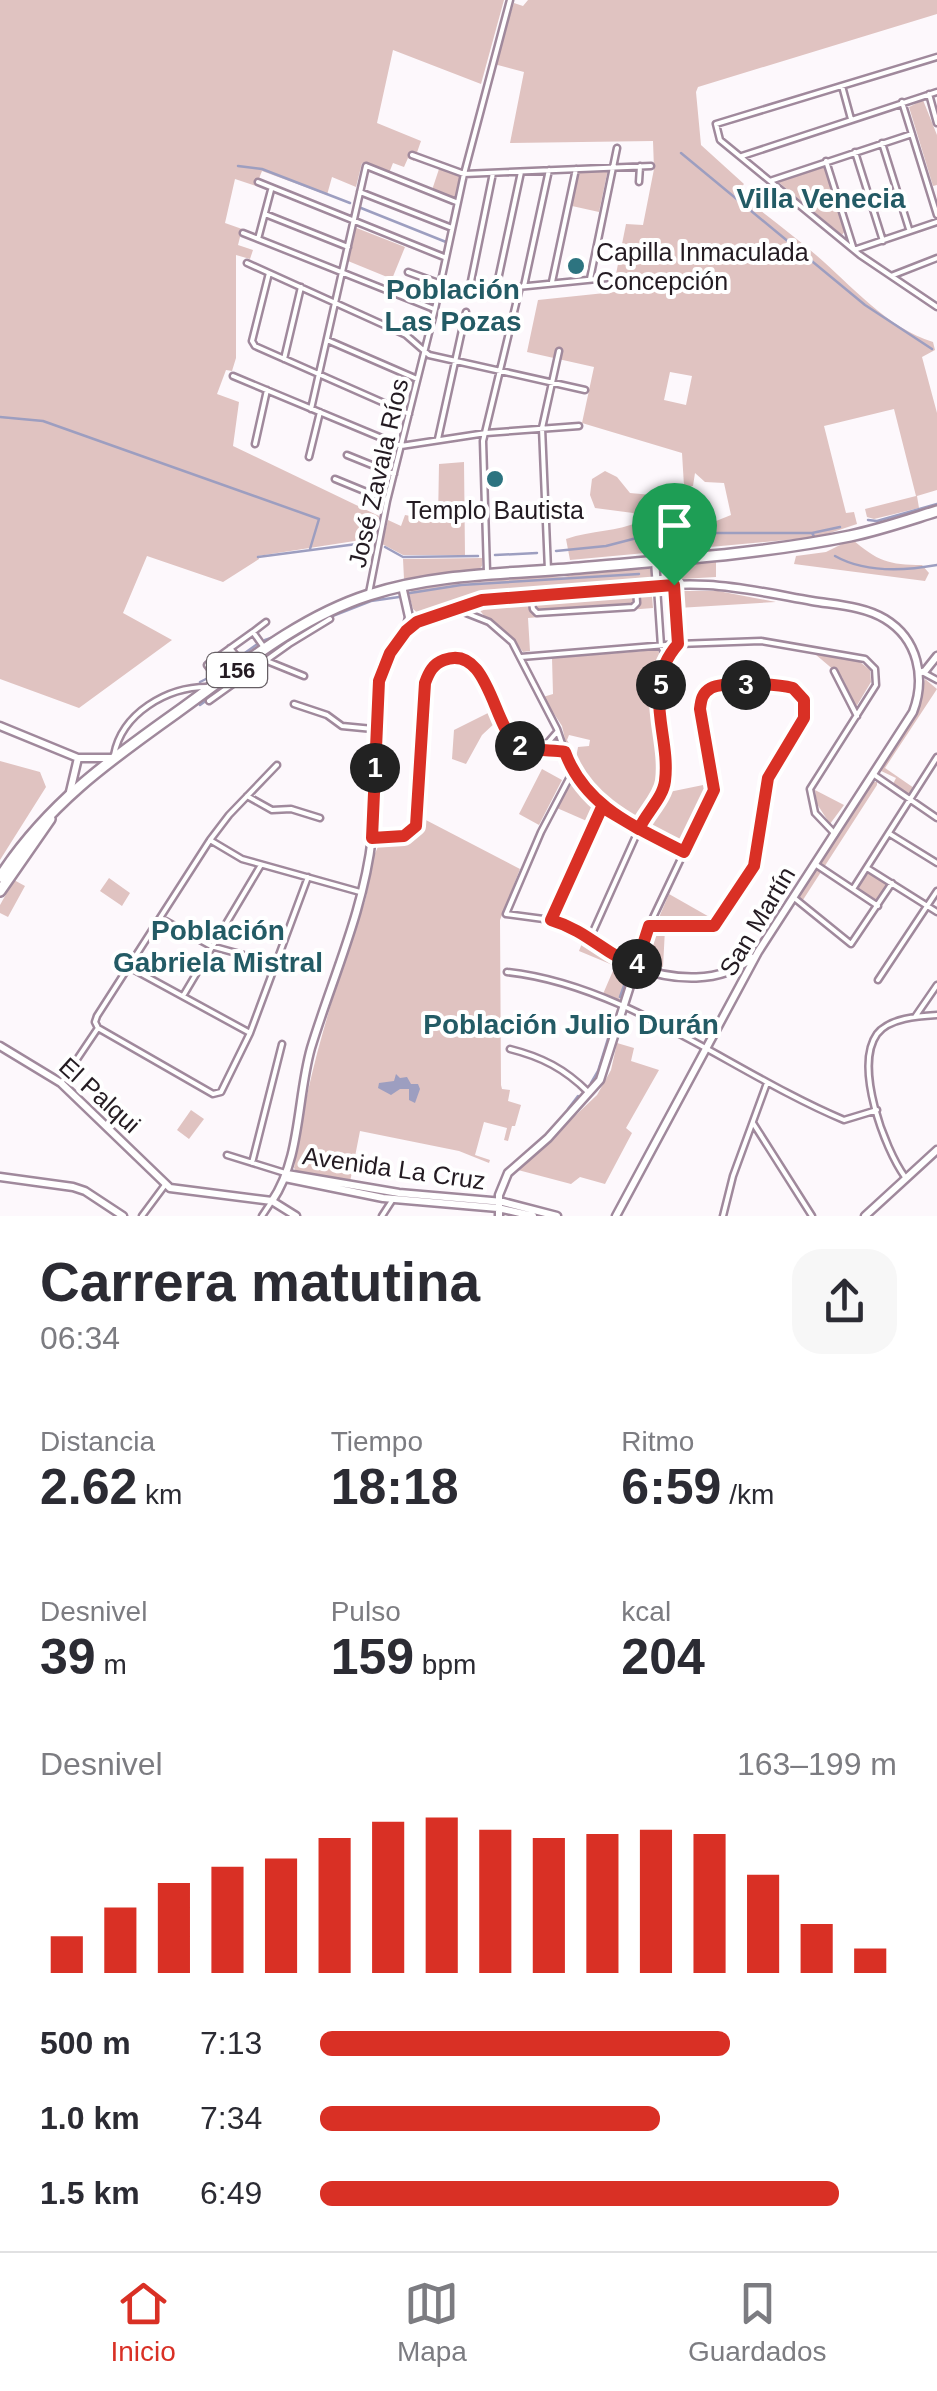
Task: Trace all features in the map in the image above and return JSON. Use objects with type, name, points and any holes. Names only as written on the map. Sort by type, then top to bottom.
[{"type":"highway","name":"156","points":[[0,877],[39,823],[113,758],[309,622],[369,595],[402,585],[814,542],[870,531],[937,511]]},
{"type":"highway","name":"156","points":[[0,890],[60,805]]},
{"type":"street","name":"José Zavala Ríos","points":[[369,595],[387,501],[436,309],[457,203],[510,0]]},
{"type":"street","points":[[937,57],[716,124],[720,140],[854,250],[937,307]]},
{"type":"street","points":[[842,86],[850,118]]},
{"type":"street","points":[[741,157],[937,92]]},
{"type":"street","points":[[928,94],[937,123]]},
{"type":"street","points":[[902,102],[937,215]]},
{"type":"street","points":[[770,181],[912,134]]},
{"type":"street","points":[[882,144],[910,232]]},
{"type":"street","points":[[590,279],[617,148]]},
{"type":"street","points":[[855,152],[883,240]]},
{"type":"street","points":[[412,155],[464,174],[650,166]]},
{"type":"street","points":[[826,160],[854,250]]},
{"type":"street","points":[[311,409],[366,166],[457,203]]},
{"type":"street","points":[[638,182],[640,166]]},
{"type":"street","points":[[552,283],[576,169]]},
{"type":"street","points":[[487,576],[483,441],[549,170]]},
{"type":"street","points":[[496,289],[521,172]]},
{"type":"street","points":[[469,291],[493,173]]},
{"type":"street","points":[[258,182],[445,258]]},
{"type":"street","points":[[258,238],[271,188]]},
{"type":"street","points":[[929,193],[937,190]]},
{"type":"street","points":[[360,192],[452,228]]},
{"type":"street","points":[[264,214],[348,247]]},
{"type":"street","points":[[854,250],[937,222]]},
{"type":"street","points":[[243,233],[436,309]]},
{"type":"street","points":[[891,276],[937,258]]},
{"type":"street","points":[[247,264],[406,336],[424,352],[585,390]]},
{"type":"street","points":[[408,272],[441,284]]},
{"type":"street","points":[[269,273],[252,341],[255,346],[409,414]]},
{"type":"street","points":[[438,294],[608,278]]},
{"type":"street","points":[[284,359],[301,287]]},
{"type":"street","points":[[438,439],[466,312]]},
{"type":"street","points":[[327,340],[418,379]]},
{"type":"street","points":[[548,570],[542,428],[559,351]]},
{"type":"street","points":[[234,376],[402,446],[486,433],[578,426]]},
{"type":"street","points":[[255,444],[267,390]]},
{"type":"street","points":[[309,457],[320,412]]},
{"type":"street","points":[[347,455],[394,474]]},
{"type":"street","points":[[335,479],[387,501]]},
{"type":"street","points":[[666,657],[678,644],[671,559]]},
{"type":"street","points":[[591,936],[665,779],[658,710],[666,657],[661,646],[655,561]]},
{"type":"street","points":[[402,585],[413,620]]},
{"type":"street","points":[[262,1216],[286,1176],[311,1051],[362,893],[372,838],[381,672],[413,620],[471,603],[531,596],[674,585],[730,587],[869,611],[889,621],[905,637],[920,673],[937,680]]},
{"type":"street","points":[[531,596],[537,613],[633,607],[637,603],[636,588]]},
{"type":"street","points":[[471,603],[475,616]]},
{"type":"street","points":[[453,608],[502,631],[521,658],[558,732],[572,773],[602,807],[684,852]]},
{"type":"street","points":[[209,702],[263,655],[330,619]]},
{"type":"street","points":[[0,726],[78,758],[113,758],[121,730],[158,699],[184,689],[216,685],[208,665],[266,622]]},
{"type":"street","points":[[253,632],[263,655],[304,676]]},
{"type":"street","points":[[521,658],[761,641],[862,657],[874,666],[877,681],[810,789],[815,813],[835,834]]},
{"type":"street","points":[[230,648],[244,665]]},
{"type":"street","points":[[920,673],[937,656]]},
{"type":"street","points":[[372,838],[404,836],[416,826],[425,683],[431,670],[442,661],[456,658],[473,664],[513,740],[525,748],[565,752]]},
{"type":"street","points":[[834,670],[857,716]]},
{"type":"street","name":"San Martín","points":[[616,1216],[758,952],[913,712],[920,673]]},
{"type":"street","points":[[498,1207],[508,1173],[548,1138],[603,1074],[649,926],[714,790],[700,709],[704,694],[724,685],[784,686],[801,694],[806,707],[804,718],[768,778],[754,866],[718,923],[708,928],[649,926]]},
{"type":"street","points":[[294,704],[327,715],[342,726],[377,730]]},
{"type":"street","points":[[544,747],[558,732]]},
{"type":"street","points":[[69,796],[78,758]]},
{"type":"street","points":[[853,890],[937,758]]},
{"type":"street","points":[[61,1083],[98,1028],[96,1018],[210,840],[277,766]]},
{"type":"street","points":[[572,773],[541,832],[506,914],[551,920],[591,936],[610,953],[650,972],[710,978],[732,972],[758,952]]},
{"type":"street","points":[[873,774],[937,818]]},
{"type":"street","points":[[247,796],[272,810],[291,809],[320,818]]},
{"type":"street","points":[[551,920],[602,807]]},
{"type":"street","points":[[889,833],[937,863]]},
{"type":"street","points":[[210,840],[242,858],[362,893]]},
{"type":"street","points":[[183,996],[260,864]]},
{"type":"street","points":[[815,864],[878,906]]},
{"type":"street","points":[[867,868],[937,912]]},
{"type":"street","points":[[98,1028],[217,1094],[250,1033],[308,877]]},
{"type":"street","points":[[794,897],[850,944],[856,942],[892,884]]},
{"type":"street","points":[[878,980],[937,891]]},
{"type":"street","points":[[160,918],[211,946],[276,964]]},
{"type":"street","points":[[129,967],[250,1033]]},
{"type":"street","points":[[506,972],[564,982],[844,1120],[877,1110]]},
{"type":"street","points":[[630,985],[650,972]]},
{"type":"street","points":[[732,972],[740,974],[741,983]]},
{"type":"street","points":[[915,1018],[937,985]]},
{"type":"street","points":[[905,1178],[877,1110],[868,1070],[875,1039],[886,1027],[937,1015]]},
{"type":"street","points":[[252,1163],[282,1044]]},
{"type":"street","name":"El Palqui","points":[[0,1046],[61,1083],[165,1185]]},
{"type":"street","points":[[510,1050],[548,1061],[588,1092]]},
{"type":"street","points":[[723,1216],[767,1082]]},
{"type":"street","points":[[753,1123],[812,1216]]},
{"type":"street","points":[[869,1215],[937,1150]]},
{"type":"street","name":"Avenida La Cruz","points":[[228,1155],[286,1176],[394,1196],[557,1216]]},
{"type":"street","points":[[0,1177],[73,1187],[123,1216]]},
{"type":"street","points":[[142,1216],[165,1185],[181,1191],[272,1201],[296,1216]]},
{"type":"street","points":[[382,1216],[394,1196]]},
{"type":"street","name":"Avenida La Cruz","points":[[498,1207],[533,1216]]},
{"type":"shaded area","points":[[0,0],[504,0],[481,84],[393,50],[377,123],[421,141],[414,161],[408,158],[404,167],[393,163],[389,173],[362,163],[356,187],[332,177],[327,195],[262,171],[256,186],[235,179],[225,223],[242,229],[238,245],[253,250],[250,259],[236,255],[236,358],[232,371],[226,370],[217,394],[239,402],[233,446],[379,516],[374,538],[258,556],[259,559],[223,582],[147,556],[123,613],[172,640],[79,708],[0,679]]},
{"type":"shaded area","points":[[528,0],[937,0],[937,14],[698,87],[696,92],[701,145],[744,184],[737,192],[885,316],[933,342],[935,350],[922,357],[937,413],[937,490],[917,496],[919,508],[874,519],[867,517],[865,509],[916,496],[894,409],[824,426],[846,513],[854,512],[857,524],[818,537],[570,560],[566,539],[641,521],[633,513],[595,508],[590,495],[592,479],[605,471],[617,477],[630,493],[663,496],[670,516],[689,515],[711,523],[731,515],[724,483],[705,482],[695,473],[693,486],[684,486],[682,453],[582,423],[594,367],[527,352],[538,300],[624,291],[622,274],[616,274],[626,224],[643,225],[654,169],[653,141],[510,143],[524,72],[494,64],[514,3],[523,6]],"holes":[[[670,372],[692,376],[686,405],[664,400]]]},
{"type":"shaded area","points":[[923,100],[937,135],[937,185],[933,186],[909,107]]},
{"type":"shaded area","points":[[820,165],[826,169],[845,231],[842,235],[776,180]]},
{"type":"shaded area","points":[[439,169],[461,177],[456,200],[432,190]]},
{"type":"shaded area","points":[[608,169],[599,212],[572,206],[578,171]]},
{"type":"shaded area","points":[[354,227],[405,247],[392,279],[348,261]]},
{"type":"shaded area","points":[[464,462],[465,555],[403,555],[382,544],[388,520],[401,526],[405,515],[438,521],[439,464]]},
{"type":"shaded area","points":[[852,539],[884,560],[922,565],[929,573],[925,581],[794,564],[796,556],[826,552]]},
{"type":"shaded area","points":[[482,558],[477,572],[404,579],[403,559]]},
{"type":"shaded area","points":[[716,562],[716,577],[676,576],[675,567],[679,564]]},
{"type":"shaded area","points":[[647,567],[654,572],[648,582],[479,597],[454,602],[421,616],[413,609],[409,594],[414,588]]},
{"type":"shaded area","points":[[646,591],[652,596],[653,608],[528,618],[530,651],[523,652],[479,609],[486,603]]},
{"type":"shaded area","points":[[681,591],[718,591],[776,602],[678,608],[676,595]]},
{"type":"shaded area","points":[[657,650],[661,661],[653,709],[658,784],[654,798],[631,819],[608,805],[572,765],[570,758],[576,758],[578,747],[589,746],[590,740],[569,735],[567,748],[562,726],[543,697],[553,694],[552,658]]},
{"type":"shaded area","points":[[815,654],[860,662],[870,670],[871,682],[856,707],[842,677]]},
{"type":"shaded area","points":[[925,679],[937,689],[885,768],[914,788],[909,795],[893,784],[896,778],[879,770],[918,708]]},
{"type":"shaded area","points":[[490,712],[496,722],[482,735],[466,764],[452,759],[454,730]]},
{"type":"shaded area","points":[[0,761],[40,772],[46,787],[0,860]]},
{"type":"shaded area","points":[[542,769],[562,780],[539,825],[519,814]]},
{"type":"shaded area","points":[[573,778],[596,805],[589,822],[557,808]]},
{"type":"shaded area","points":[[873,782],[877,785],[801,903],[797,900]]},
{"type":"shaded area","points":[[708,784],[683,844],[645,826],[669,792]]},
{"type":"shaded area","points":[[815,790],[844,805],[830,824],[817,804]]},
{"type":"shaded area","points":[[422,818],[520,869],[500,920],[501,1085],[502,1089],[510,1090],[508,1101],[521,1105],[515,1126],[508,1141],[504,1140],[507,1128],[484,1122],[475,1155],[490,1160],[489,1163],[459,1151],[360,1131],[350,1182],[297,1172],[294,1168],[314,1065],[365,901],[374,855],[387,841],[415,835]]},
{"type":"shaded area","points":[[869,872],[888,884],[876,903],[857,889]]},
{"type":"shaded area","points":[[109,878],[130,893],[122,906],[100,891]]},
{"type":"shaded area","points":[[14,880],[25,886],[8,917],[0,913],[0,905]]},
{"type":"shaded area","points":[[669,894],[713,919],[711,924],[657,922]]},
{"type":"shaded area","points":[[665,929],[663,967],[645,962],[644,950],[653,931]]},
{"type":"shaded area","points":[[584,938],[621,968],[618,975],[627,979],[621,998],[616,1000],[603,994],[615,966],[579,951]]},
{"type":"shaded area","points":[[617,1043],[634,1048],[631,1061],[659,1070],[626,1128],[632,1133],[605,1184],[580,1177],[571,1184],[518,1170],[597,1095],[611,1070]]},
{"type":"shaded area","points":[[191,1110],[204,1119],[189,1139],[177,1130]]},
{"type":"water","points":[[396,1074],[418,1084],[415,1103],[409,1100],[409,1089],[391,1095],[378,1088],[379,1083],[394,1081]]},
{"type":"waterway","points":[[681,153],[865,305],[932,349]]},
{"type":"waterway","points":[[238,166],[262,169],[350,203]]},
{"type":"waterway","points":[[361,208],[446,242]]},
{"type":"waterway","points":[[0,417],[43,421],[319,519],[310,549]]},
{"type":"waterway","points":[[868,520],[877,521],[937,504]]},
{"type":"waterway","points":[[812,533],[840,527]]},
{"type":"waterway","points":[[556,551],[606,546],[656,533],[812,533],[815,538]]},
{"type":"waterway","points":[[258,557],[372,542]]},
{"type":"waterway","points":[[385,547],[403,557],[478,556]]},
{"type":"waterway","points":[[495,555],[537,553]]},
{"type":"waterway","points":[[835,556],[885,569],[937,565]]},
{"type":"waterway","points":[[410,593],[461,585],[639,574]]},
{"type":"waterway","points":[[330,617],[371,601],[399,597]]},
{"type":"waterway","points":[[266,658],[323,621]]},
{"type":"waterway","points":[[265,640],[280,635]]},
{"type":"waterway","points":[[242,655],[256,645]]},
{"type":"waterway","points":[[218,671],[234,661]]},
{"type":"waterway","points":[[200,705],[260,662]]},
{"type":"waterway","points":[[200,682],[210,677]]},
{"type":"waterway","points":[[620,997],[626,980]]},
{"type":"waterway","points":[[591,1083],[614,1019]]},
{"type":"waterway","points":[[568,1109],[578,1096]]},
{"type":"place","name":"Capilla Inmaculada Concepción","points":[[576,266]]},
{"type":"place","name":"Templo Bautista","points":[[495,479]]},
{"type":"district","name":"Villa Venecia","points":[[821,198]]},
{"type":"district","name":"Población Las Pozas","points":[[453,305]]},
{"type":"district","name":"Población Gabriela Mistral","points":[[218,946]]},
{"type":"district","name":"Población Julio Durán","points":[[571,1024]]},
{"type":"route","points":[[674,585],[482,600],[417,622],[406,631],[384,664],[379,681],[372,838],[404,836],[416,826],[425,683],[431,670],[446,659],[465,660],[477,668],[516,743],[530,749],[544,747],[565,752],[572,773],[610,814],[628,824],[684,852],[714,790],[700,709],[702,697],[706,691],[724,685],[793,688],[804,700],[805,715],[768,778],[754,866],[718,923],[708,928],[649,926],[636,966],[620,960],[591,936],[551,920],[602,807],[610,814],[639,829],[664,785],[658,710],[666,657],[678,644],[674,585]]}]
